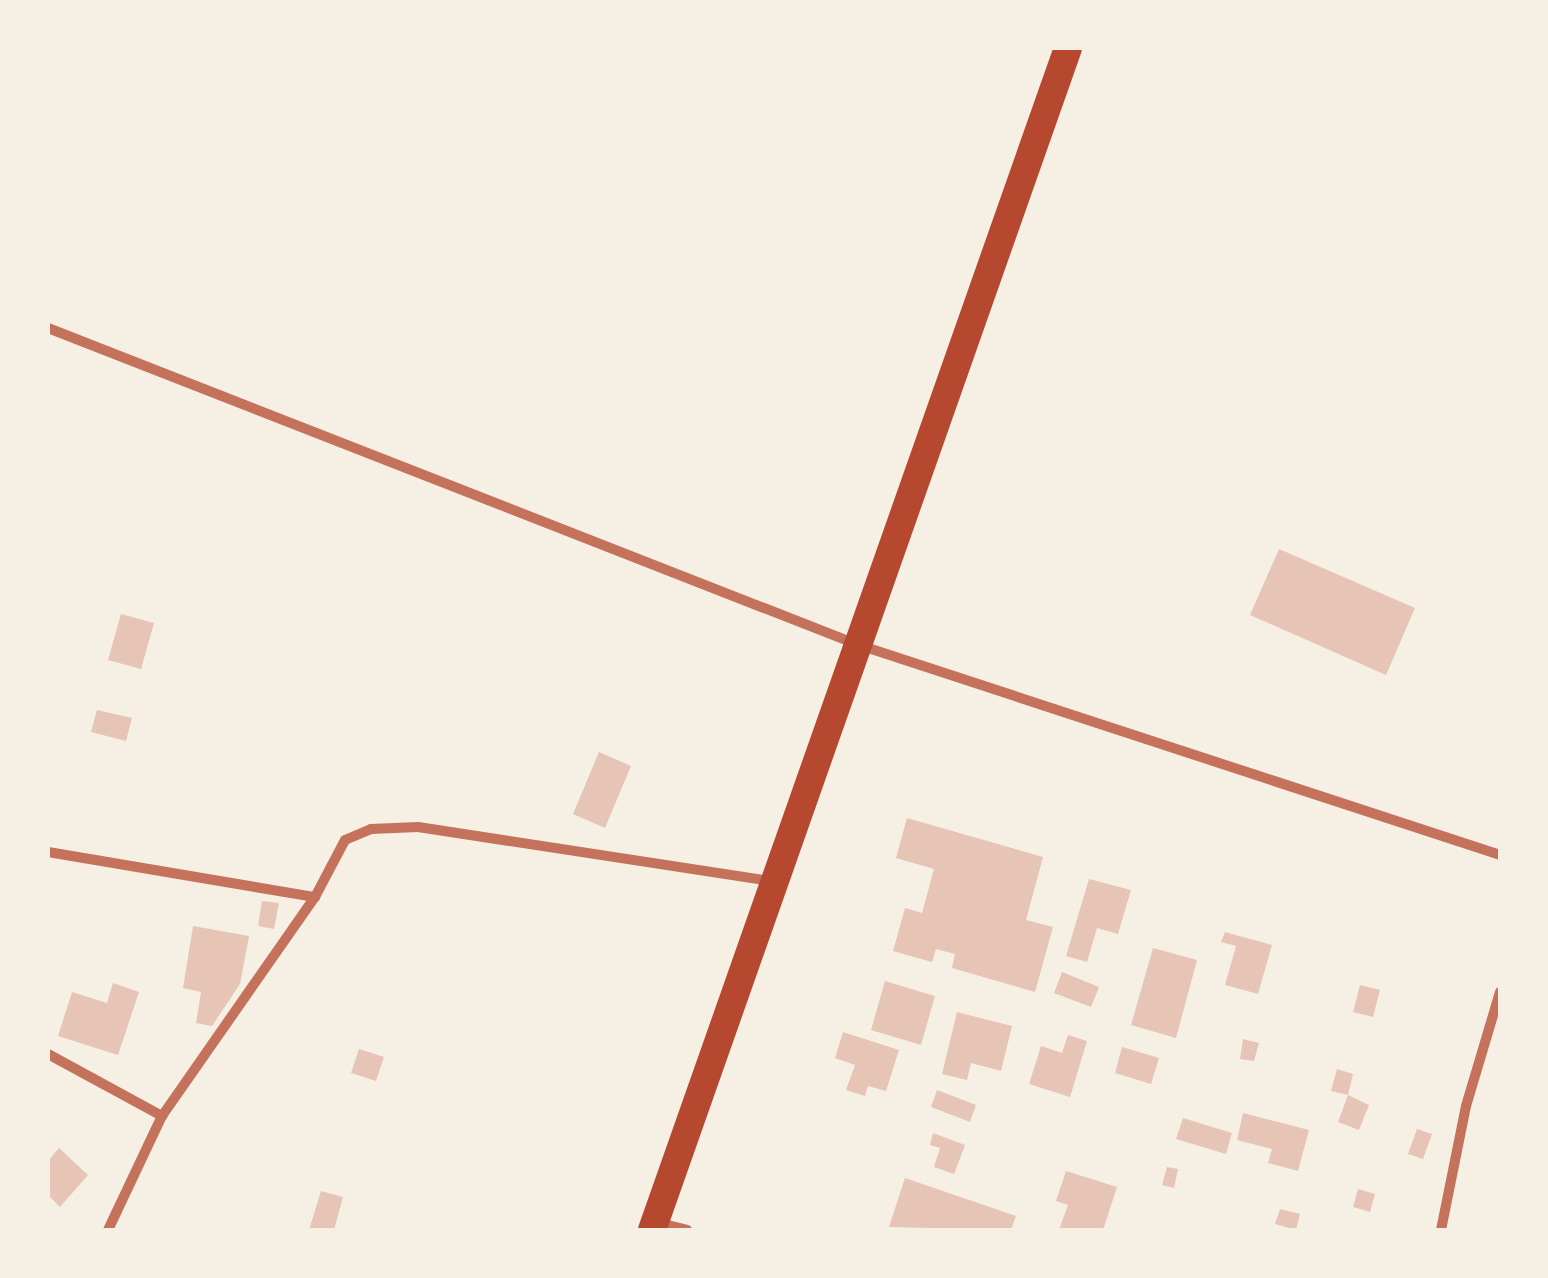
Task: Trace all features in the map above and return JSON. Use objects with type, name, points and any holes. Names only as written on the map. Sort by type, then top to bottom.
[{"type":"highway","points":[[654,1226],[772,881],[1068,48]]},
{"type":"street","points":[[48,328],[856,644],[1500,855]]},
{"type":"street","points":[[108,1230],[162,1116],[315,897],[345,840],[371,829],[402,828],[772,881]]},
{"type":"street","points":[[48,852],[315,897]]},
{"type":"street","points":[[1442,1230],[1466,1106],[1500,992]]},
{"type":"street","points":[[48,1054],[162,1116]]},
{"type":"street","points":[[654,1226],[687,1230]]},
{"type":"building","points":[[1279,549],[1415,608],[1386,675],[1250,615]]},
{"type":"building","points":[[121,614],[154,623],[141,669],[108,660]]},
{"type":"building","points":[[97,710],[132,718],[126,741],[91,732]]},
{"type":"building","points":[[599,752],[631,766],[605,828],[573,814]]},
{"type":"building","points":[[907,818],[1043,857],[1026,920],[1053,927],[1035,992],[952,968],[955,954],[936,949],[932,962],[893,951],[905,908],[922,913],[934,869],[896,858]]},
{"type":"building","points":[[1089,879],[1131,890],[1118,934],[1097,928],[1087,962],[1066,956]]},
{"type":"building","points":[[262,901],[279,903],[274,929],[258,926]]},
{"type":"building","points":[[193,926],[249,936],[240,984],[212,1026],[196,1023],[201,992],[183,988]]},
{"type":"building","points":[[1225,932],[1272,945],[1258,994],[1225,985],[1236,946],[1221,942]]},
{"type":"building","points":[[1153,948],[1197,960],[1176,1038],[1131,1025]]},
{"type":"building","points":[[1062,972],[1099,987],[1091,1007],[1054,993]]},
{"type":"building","points":[[885,981],[935,996],[921,1045],[871,1030]]},
{"type":"building","points":[[113,983],[139,992],[118,1055],[58,1036],[72,992],[107,1003]]},
{"type":"building","points":[[1360,985],[1380,990],[1373,1017],[1353,1012]]},
{"type":"building","points":[[957,1012],[1012,1026],[1001,1071],[971,1063],[967,1080],[942,1074]]},
{"type":"building","points":[[843,1032],[899,1050],[886,1091],[868,1086],[865,1096],[846,1090],[855,1065],[835,1058]]},
{"type":"building","points":[[1068,1035],[1087,1041],[1070,1097],[1029,1084],[1041,1046],[1062,1053]]},
{"type":"building","points":[[1243,1039],[1259,1043],[1254,1061],[1240,1059]]},
{"type":"building","points":[[1122,1047],[1159,1058],[1151,1084],[1115,1073]]},
{"type":"building","points":[[359,1049],[384,1057],[376,1081],[351,1073]]},
{"type":"building","points":[[1337,1069],[1353,1074],[1348,1095],[1331,1091]]},
{"type":"building","points":[[937,1090],[976,1105],[970,1122],[931,1107]]},
{"type":"building","points":[[1348,1095],[1369,1105],[1359,1130],[1338,1122]]},
{"type":"building","points":[[1243,1113],[1309,1130],[1298,1171],[1268,1163],[1272,1149],[1237,1140]]},
{"type":"building","points":[[1183,1118],[1232,1133],[1226,1154],[1176,1139]]},
{"type":"building","points":[[1417,1129],[1432,1134],[1423,1159],[1408,1154]]},
{"type":"building","points":[[933,1133],[965,1145],[954,1174],[934,1167],[940,1148],[930,1145]]},
{"type":"building","points":[[59,1148],[88,1175],[60,1207],[48,1195],[48,1161]]},
{"type":"building","points":[[1167,1167],[1178,1169],[1174,1188],[1162,1185]]},
{"type":"building","points":[[1066,1171],[1117,1187],[1103,1230],[1059,1230],[1068,1205],[1056,1201]]},
{"type":"building","points":[[905,1178],[1016,1216],[1011,1230],[889,1227]]},
{"type":"building","points":[[1358,1189],[1375,1194],[1370,1212],[1353,1207]]},
{"type":"building","points":[[321,1191],[343,1197],[334,1230],[309,1230]]},
{"type":"building","points":[[1280,1209],[1300,1214],[1296,1230],[1275,1224]]}]
